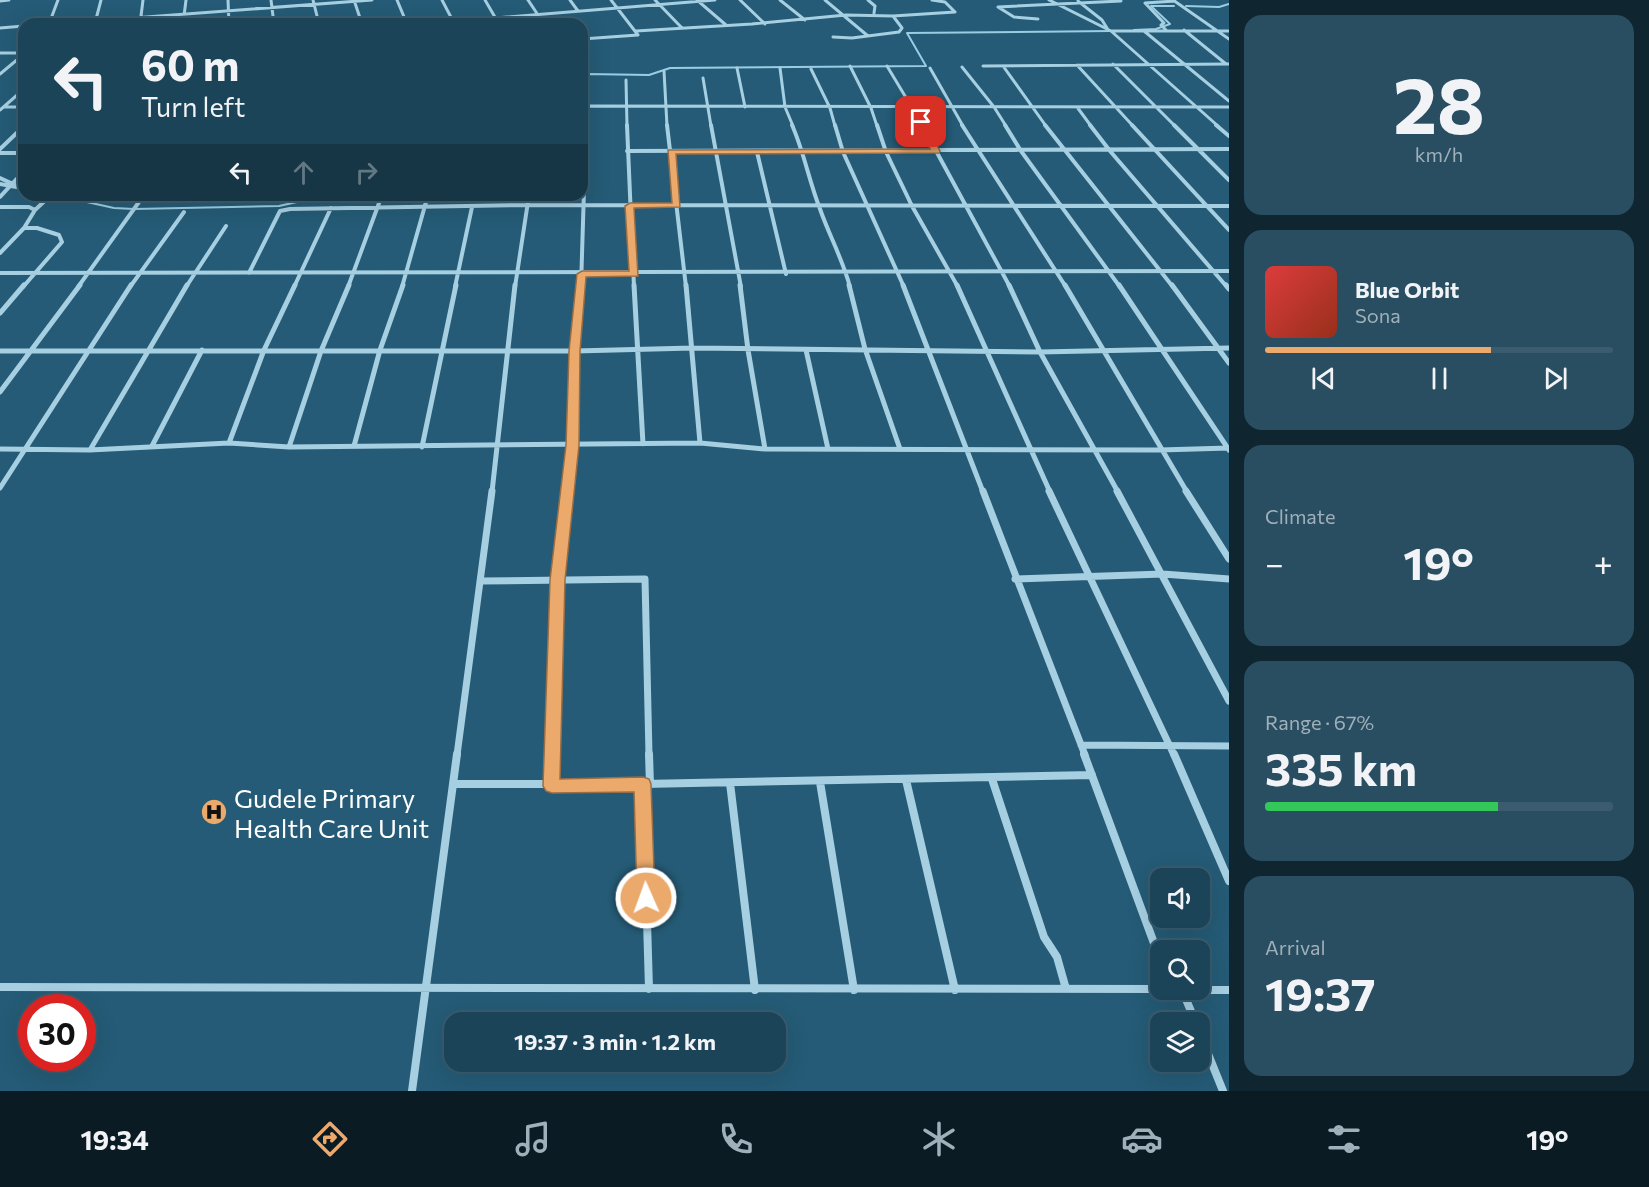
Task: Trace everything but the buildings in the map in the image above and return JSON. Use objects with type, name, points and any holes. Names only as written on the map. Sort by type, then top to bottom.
[{"type":"street","points":[[0,1],[9,0]]},
{"type":"street","points":[[53,18],[58,0]]},
{"type":"street","points":[[97,18],[101,0]]},
{"type":"street","points":[[140,17],[143,0]]},
{"type":"street","points":[[184,18],[186,0]]},
{"type":"street","points":[[228,0],[229,18]]},
{"type":"street","points":[[271,0],[273,18]]},
{"type":"street","points":[[131,18],[272,8],[313,2],[372,0]]},
{"type":"street","points":[[397,0],[404,18]]},
{"type":"street","points":[[442,0],[451,18]]},
{"type":"street","points":[[485,0],[495,18],[716,0]]},
{"type":"street","points":[[528,0],[541,18]]},
{"type":"street","points":[[570,0],[578,11]]},
{"type":"street","points":[[588,39],[638,35],[611,0]]},
{"type":"street","points":[[655,0],[682,28]]},
{"type":"street","points":[[740,0],[765,24]]},
{"type":"street","points":[[780,0],[805,20]]},
{"type":"street","points":[[825,0],[868,36]]},
{"type":"street","points":[[868,0],[875,6],[874,13]]},
{"type":"street","points":[[636,32],[765,24],[874,13],[893,16],[955,12],[945,2],[932,0]]},
{"type":"street","points":[[1048,0],[1109,29],[1229,31]]},
{"type":"street","points":[[1038,19],[1014,17],[998,7],[1078,1],[1121,1],[1119,0]]},
{"type":"street","points":[[1166,30],[1161,25],[1164,23],[1145,3],[1174,0],[1229,39]]},
{"type":"street","points":[[355,1],[360,18]]},
{"type":"street","points":[[698,1],[726,25]]},
{"type":"street","points":[[1078,1],[1102,20],[1109,29],[1229,136]]},
{"type":"street","points":[[313,2],[317,18]]},
{"type":"street","points":[[833,37],[899,32],[902,28],[893,16]]},
{"type":"street","points":[[0,35],[2,28],[18,27]]},
{"type":"street","points":[[1184,30],[1228,65]]},
{"type":"street","points":[[1144,31],[1229,101]]},
{"type":"street","points":[[0,53],[18,53]]},
{"type":"street","points":[[0,74],[18,58]]},
{"type":"street","points":[[1113,64],[1229,180]]},
{"type":"street","points":[[1077,65],[1229,230]]},
{"type":"street","points":[[983,66],[1228,65]]},
{"type":"street","points":[[850,66],[871,108],[886,152],[912,206],[952,273],[1029,449],[1170,745],[1229,881]]},
{"type":"street","points":[[886,66],[913,108],[965,207],[1003,272],[1040,352],[1092,450],[1163,574],[1229,701]]},
{"type":"street","points":[[1003,66],[1064,151],[1161,271],[1229,363]]},
{"type":"street","points":[[962,67],[994,107],[1021,152],[1109,270],[1228,448]]},
{"type":"street","points":[[737,68],[745,107]]},
{"type":"street","points":[[780,68],[785,107],[804,152],[819,207],[846,272],[865,349],[900,449]]},
{"type":"street","points":[[930,68],[978,152],[1057,272],[1160,450],[1229,559]]},
{"type":"street","points":[[811,69],[830,108],[843,152],[870,206],[898,272],[1081,746],[1153,940]]},
{"type":"street","points":[[664,71],[665,106],[693,348],[700,443]]},
{"type":"street","points":[[703,78],[714,152],[739,273],[748,350],[765,449]]},
{"type":"street","points":[[626,80],[625,107],[636,349],[643,444]]},
{"type":"street","points":[[1,108],[18,94]]},
{"type":"street","points":[[588,106],[1229,107]]},
{"type":"street","points":[[1,108],[18,107]]},
{"type":"street","points":[[1077,107],[1110,151],[1229,289]]},
{"type":"street","points":[[0,158],[2,152],[18,133]]},
{"type":"street","points":[[627,151],[1021,152],[1229,149]]},
{"type":"street","points":[[2,152],[18,153]]},
{"type":"street","points":[[757,152],[786,274]]},
{"type":"street","points":[[0,178],[18,186]]},
{"type":"street","points":[[0,197],[18,178]]},
{"type":"street","points":[[0,184],[18,187]]},
{"type":"street","points":[[0,253],[24,228],[35,210],[45,201]]},
{"type":"street","points":[[0,392],[140,201]]},
{"type":"street","points":[[289,447],[321,351],[354,273],[380,201]]},
{"type":"street","points":[[354,446],[380,350],[407,274],[426,201]]},
{"type":"street","points":[[412,1091],[498,446],[516,273],[527,201]]},
{"type":"street","points":[[552,786],[558,580],[573,445],[575,351],[582,274],[583,201]]},
{"type":"street","points":[[249,273],[279,211],[290,209],[526,205],[1229,206]]},
{"type":"street","points":[[0,207],[29,207],[35,210]]},
{"type":"street","points":[[422,447],[472,207]]},
{"type":"street","points":[[229,443],[264,350],[303,273],[331,208]]},
{"type":"street","points":[[0,488],[138,274],[162,245],[184,212]]},
{"type":"street","points":[[90,450],[195,272],[226,226]]},
{"type":"street","points":[[0,313],[62,242],[62,238],[37,228],[24,228]]},
{"type":"street","points":[[0,273],[582,274],[685,271],[786,274],[1109,270],[1229,271]]},
{"type":"street","points":[[0,351],[575,351],[693,348],[1040,352],[1229,348]]},
{"type":"street","points":[[806,350],[828,449]]},
{"type":"street","points":[[152,446],[202,351]]},
{"type":"street","points":[[0,449],[90,450],[229,443],[289,447],[700,443],[765,449],[1160,450],[1228,448]]},
{"type":"street","points":[[1015,579],[1163,574],[1229,579]]},
{"type":"street","points":[[480,581],[645,579],[649,989]]},
{"type":"street","points":[[1081,746],[1229,746]]},
{"type":"street","points":[[453,784],[646,785],[1092,775]]},
{"type":"street","points":[[992,778],[1044,937],[1057,957],[1066,989]]},
{"type":"street","points":[[906,780],[956,990]]},
{"type":"street","points":[[820,782],[854,990]]},
{"type":"street","points":[[730,783],[755,990]]},
{"type":"street","points":[[0,987],[1150,989]]},
{"type":"street","points":[[1210,990],[1229,990]]},
{"type":"street","points":[[1210,1059],[1223,1091]]},
{"type":"waterway","points":[[1186,6],[1219,7],[1229,4]]},
{"type":"waterway","points":[[1134,30],[1156,29],[1170,24],[1151,6],[1174,6]]},
{"type":"waterway","points":[[588,74],[649,75],[670,68],[926,66],[907,33],[1111,31]]},
{"type":"waterway","points":[[82,201],[114,208],[134,209],[279,206],[301,201]]},
{"type":"place","name":"Gudele Primary Health Care Unit","points":[[214,812]]},
{"type":"route","points":[[646,898],[643,784],[552,786],[558,580],[573,445],[575,351],[582,274],[634,273],[630,206],[677,205],[671,151],[936,151],[921,122]]}]
